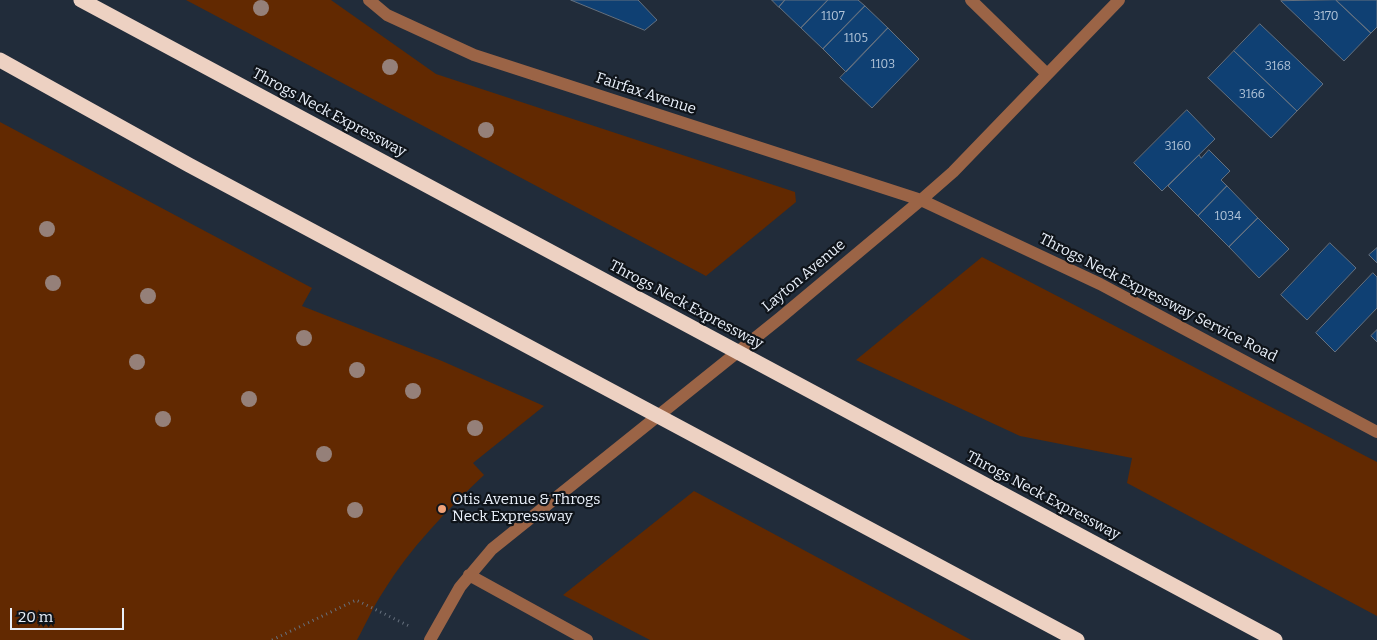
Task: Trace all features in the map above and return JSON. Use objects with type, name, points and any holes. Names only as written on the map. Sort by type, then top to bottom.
[{"type":"highway","name":"Throgs Neck Expressway","points":[[81,0],[1275,640]]},
{"type":"highway","points":[[0,60],[188,164],[1077,640]]},
{"type":"street","name":"Fairfax Avenue","points":[[369,0],[387,15],[474,55],[921,200]]},
{"type":"street","points":[[971,0],[1047,74]]},
{"type":"street","name":"Layton Avenue","points":[[430,639],[460,587],[492,549],[780,318],[953,172],[1119,0]]},
{"type":"street","name":"Throgs Neck Expressway Service Road","points":[[921,200],[1100,284],[1377,432]]},
{"type":"street","points":[[469,575],[587,640]]},
{"type":"path","points":[[272,640],[356,600],[430,639]]},
{"type":"shaded area","points":[[186,0],[331,0],[436,74],[795,192],[796,202],[706,276]]},
{"type":"shaded area","points":[[0,122],[312,288],[302,306],[442,361],[544,406],[473,463],[484,475],[456,502],[405,560],[379,598],[357,640],[0,640]]},
{"type":"shaded area","points":[[982,257],[1377,462],[1377,616],[1127,483],[1132,458],[1020,436],[856,360]]},
{"type":"shaded area","points":[[694,491],[971,640],[650,640],[563,595]]},
{"type":"building","points":[[571,0],[638,0],[657,20],[645,30]]},
{"type":"building","points":[[772,0],[785,0],[779,7]]},
{"type":"building","points":[[785,0],[828,0],[801,28],[779,7]]},
{"type":"building","points":[[828,0],[858,0],[865,6],[823,49],[801,28]]},
{"type":"building","points":[[1336,0],[1371,33],[1344,61],[1281,1]]},
{"type":"building","points":[[1336,0],[1377,0],[1377,27],[1371,33]]},
{"type":"building","points":[[865,6],[888,28],[846,72],[823,49]]},
{"type":"building","points":[[1260,24],[1323,84],[1297,111],[1234,51]]},
{"type":"building","points":[[888,28],[919,59],[872,108],[840,78]]},
{"type":"building","points":[[1234,51],[1297,111],[1271,138],[1208,78]]},
{"type":"building","points":[[1187,110],[1215,139],[1162,191],[1134,163]]},
{"type":"building","points":[[1209,150],[1230,171],[1221,180],[1227,186],[1198,216],[1168,186],[1199,155],[1201,158]]},
{"type":"building","points":[[1227,186],[1258,218],[1229,247],[1198,216]]},
{"type":"building","points":[[1258,218],[1289,249],[1259,278],[1229,247]]},
{"type":"building","points":[[1330,243],[1356,268],[1307,320],[1281,295]]},
{"type":"building","points":[[1377,248],[1377,263],[1369,255]]},
{"type":"building","points":[[1373,273],[1377,277],[1377,308],[1335,352],[1316,333]]},
{"type":"building","points":[[1377,330],[1377,342],[1371,336]]},
{"type":"place","name":"Otis Avenue & Throgs Neck Expressway","points":[[442,509]]}]
